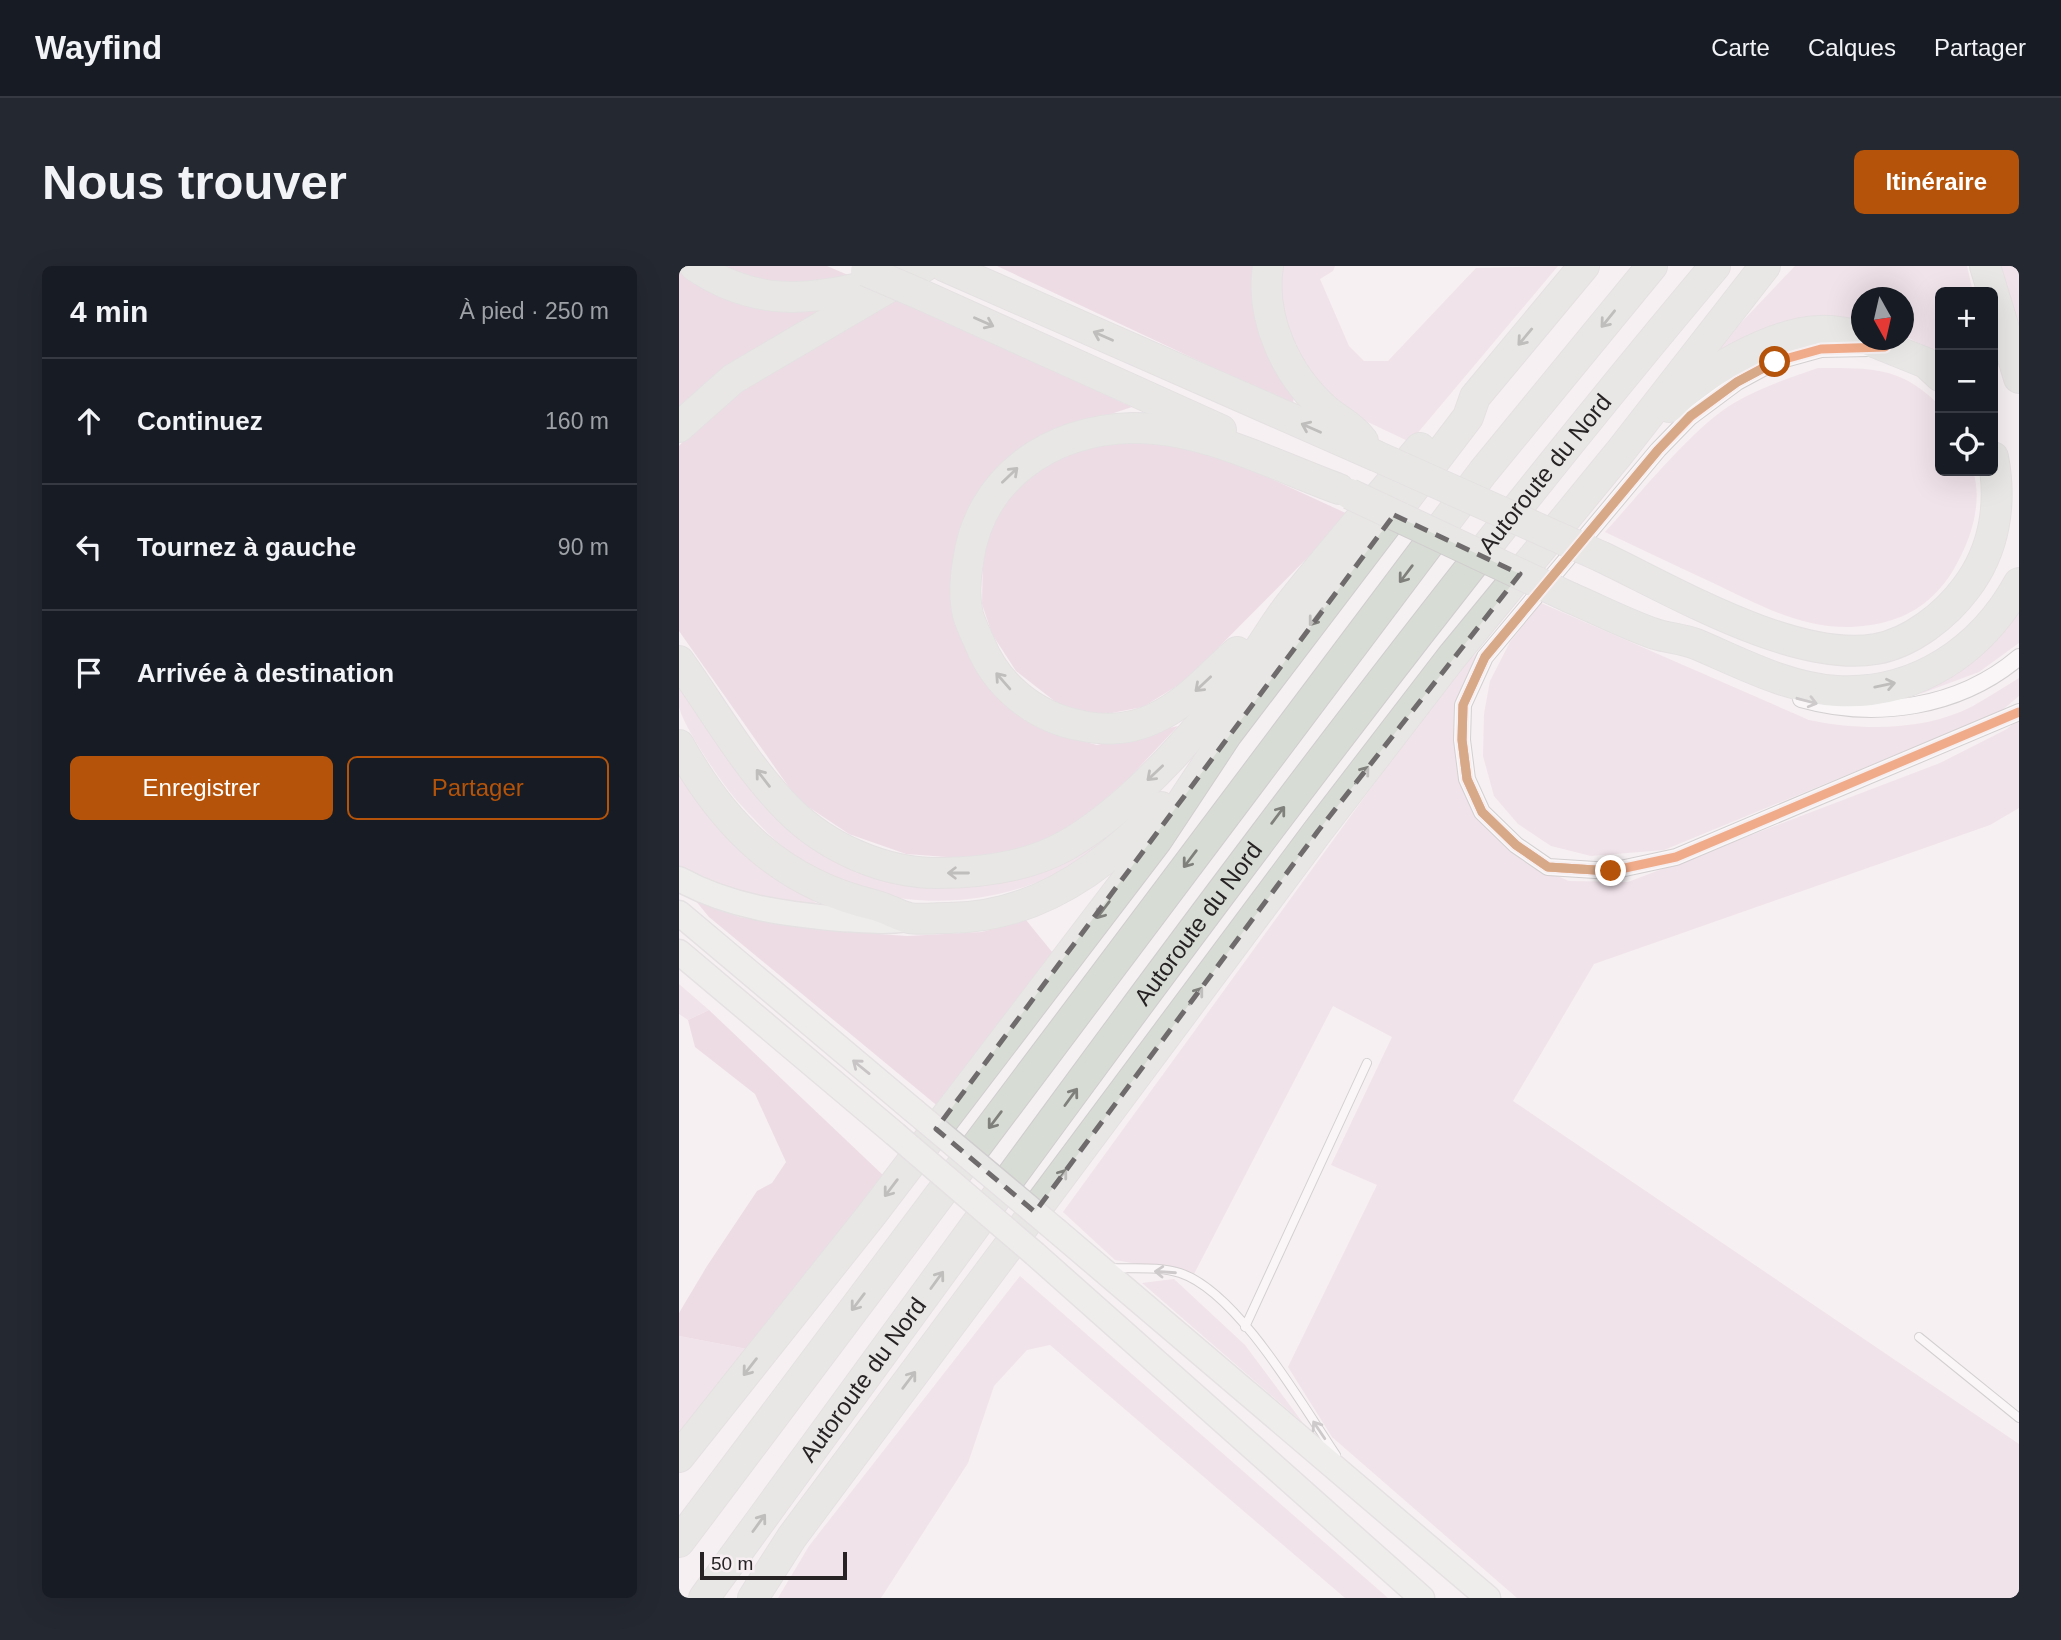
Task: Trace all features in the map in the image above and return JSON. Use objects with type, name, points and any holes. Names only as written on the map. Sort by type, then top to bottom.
[{"type":"highway","points":[[695,266],[722,284],[772,297],[832,295],[889,280],[922,276]]},
{"type":"highway","points":[[1268,266],[1264,292],[1274,334],[1298,379],[1326,410],[1355,430],[1374,455]]},
{"type":"highway","points":[[679,1457],[872,1214],[1157,839],[1227,734],[1468,417],[1475,397],[1584,266]]},
{"type":"highway","name":"Autoroute du Nord","points":[[679,1542],[1483,472],[1652,266]]},
{"type":"highway","name":"Autoroute du Nord","points":[[704,1598],[1281,811],[1529,495],[1715,266]]},
{"type":"highway","points":[[753,1598],[792,1537],[1318,831],[1451,659],[1620,452],[1765,266]]},
{"type":"highway","points":[[1985,266],[2019,378]]},
{"type":"highway","points":[[860,269],[922,276],[1344,492],[1571,598],[1656,634],[1694,643],[1741,666],[1790,681],[1837,691],[1886,687],[1931,671],[1971,646],[2001,614],[2019,583]]},
{"type":"highway","points":[[952,270],[1374,455],[1740,622],[1788,639],[1826,648],[1876,649],[1895,643],[1952,606],[1975,576],[1996,519],[1996,476]]},
{"type":"highway","points":[[679,427],[733,379],[922,276]]},
{"type":"highway","points":[[1620,452],[1651,428],[1676,400],[1727,364],[1769,343],[1817,331],[1851,337]]},
{"type":"highway","points":[[1894,350],[1926,363],[1935,371]]},
{"type":"highway","points":[[679,661],[782,802],[828,840],[870,861],[918,873],[969,873],[1009,867],[1064,846],[1116,809],[1168,761],[1257,653],[1289,605],[1454,406],[1475,397]]},
{"type":"highway","points":[[1289,605],[1182,703],[1153,720],[1122,728],[1097,729],[1065,723],[1036,710],[1004,685],[986,658],[968,615],[965,580],[970,544],[993,493],[1039,451],[1087,433],[1132,428],[1172,432],[1210,440],[1344,492]]},
{"type":"highway","points":[[679,745],[701,782],[729,820],[788,871],[853,901],[910,918],[969,919],[1044,897],[1077,881],[1131,839],[1227,734]]},
{"type":"main road","points":[[679,878],[742,905],[768,911],[891,922],[910,918]]},
{"type":"main road","points":[[679,913],[1487,1598]]},
{"type":"main road","points":[[679,952],[1035,1254],[1422,1598]]},
{"type":"street","points":[[1851,344],[1821,349],[1775,362],[1737,382],[1709,402],[1658,450],[1485,657],[1463,705],[1462,740],[1467,779],[1482,812],[1516,845],[1548,867],[1611,871],[1676,858],[2010,719],[2019,712]]},
{"type":"street","points":[[1656,634],[1685,654],[1736,677],[1794,697],[1847,710],[1895,709],[1945,698],[1974,686],[2019,657]]},
{"type":"lane","points":[[1245,1327],[1367,1063]]},
{"type":"lane","points":[[1099,1267],[1180,1273],[1215,1293],[1263,1347],[1357,1486]]},
{"type":"lane","points":[[1919,1337],[2019,1418]]},
{"type":"highlighted area","points":[[1394,515],[1520,574],[1318,831],[1035,1212],[936,1129]]},
{"type":"shaded area","points":[[706,266],[827,266],[855,278],[808,289],[748,282]]},
{"type":"shaded area","points":[[997,266],[1260,266],[1294,395],[1293,405]]},
{"type":"shaded area","points":[[1277,266],[1335,266],[1333,271],[1320,279],[1349,346],[1364,361],[1388,361],[1476,268],[1558,266],[1410,442],[1353,415],[1312,387],[1278,306]]},
{"type":"shaded area","points":[[1795,266],[1967,266],[1972,287],[1935,287],[1935,353],[1914,341],[1914,287],[1851,287],[1851,325],[1720,356],[1715,350]]},
{"type":"shaded area","points":[[1999,266],[2019,266],[2019,337]]},
{"type":"shaded area","points":[[679,272],[696,283],[850,304],[679,408]]},
{"type":"shaded area","points":[[897,299],[1132,407],[1045,436],[993,472],[966,514],[955,557],[1006,698],[1048,732],[1097,745],[1178,726],[1129,778],[1074,826],[1048,839],[999,855],[960,858],[906,854],[849,834],[798,800],[679,631],[679,446],[715,405]]},
{"type":"shaded area","points":[[1818,368],[1870,369],[1898,376],[1912,383],[1935,401],[1935,476],[1974,476],[1976,508],[1966,545],[1955,567],[1943,585],[1911,612],[1867,626],[1820,625],[1799,620],[1755,603],[1605,532],[1701,428],[1734,403],[1775,383]]},
{"type":"shaded area","points":[[1119,443],[1169,443],[1213,452],[1350,515],[1185,681],[1143,707],[1096,716],[1057,703],[1016,671],[992,634],[982,604],[983,557],[995,514],[1041,464],[1083,447]]},
{"type":"shaded area","points":[[1541,603],[1809,720],[1829,724],[1871,727],[1935,720],[1973,706],[2019,678],[2019,696],[2000,712],[1664,850],[1591,856],[1551,846],[1518,824],[1494,796],[1483,756],[1484,714],[1490,681],[1510,642]]},
{"type":"shaded area","points":[[2019,608],[2019,643],[1979,672],[1920,694],[1984,651]]},
{"type":"shaded area","points":[[1479,651],[1461,717],[1481,819],[1523,861],[1569,881],[1628,882],[1940,763],[2007,729],[2019,719],[2019,808],[1990,825],[1594,964],[1513,1101],[2019,1444],[2019,1598],[1517,1598],[1332,1437],[1288,1367],[1377,1185],[1331,1165],[1392,1037],[1333,1006],[1194,1274],[1115,1260],[1063,1212],[1451,678]]},
{"type":"shaded area","points":[[679,675],[765,800],[936,881],[1138,807],[1107,837],[1073,864],[1047,878],[1019,888],[961,900],[931,901],[872,893],[844,884],[806,865],[776,841],[734,797],[706,758],[682,717],[679,707]]},
{"type":"shaded area","points":[[679,760],[730,834],[821,907],[765,903],[679,866]]},
{"type":"shaded area","points":[[695,900],[739,917],[823,930],[907,936],[982,932],[1026,920],[1057,958],[940,1108],[709,917]]},
{"type":"shaded area","points":[[679,984],[709,1010],[688,1020],[679,1014]]},
{"type":"shaded area","points":[[709,1010],[885,1177],[747,1349],[679,1336],[679,1313],[707,1266],[757,1191],[772,1183],[786,1162],[755,1094],[695,1047],[688,1020]]},
{"type":"shaded area","points":[[1020,1276],[1388,1598],[1345,1598],[1050,1345],[1027,1350],[994,1386],[968,1463],[881,1598],[778,1598],[809,1546]]},
{"type":"shaded area","points":[[1174,1279],[1245,1345],[1303,1423],[1142,1283]]},
{"type":"shaded area","points":[[679,1336],[747,1349],[679,1435]]},
{"type":"cycle path","points":[[1851,348],[1821,349],[1774,362],[1737,382],[1690,417],[1658,450],[1485,657],[1463,705],[1462,740],[1467,779],[1482,812],[1516,845],[1548,867],[1611,871],[1676,857],[2019,712]]},
{"type":"route","points":[[1611,871],[1548,867],[1516,845],[1482,812],[1467,779],[1462,740],[1463,705],[1485,657],[1658,450],[1690,416],[1737,382],[1775,362]]}]
